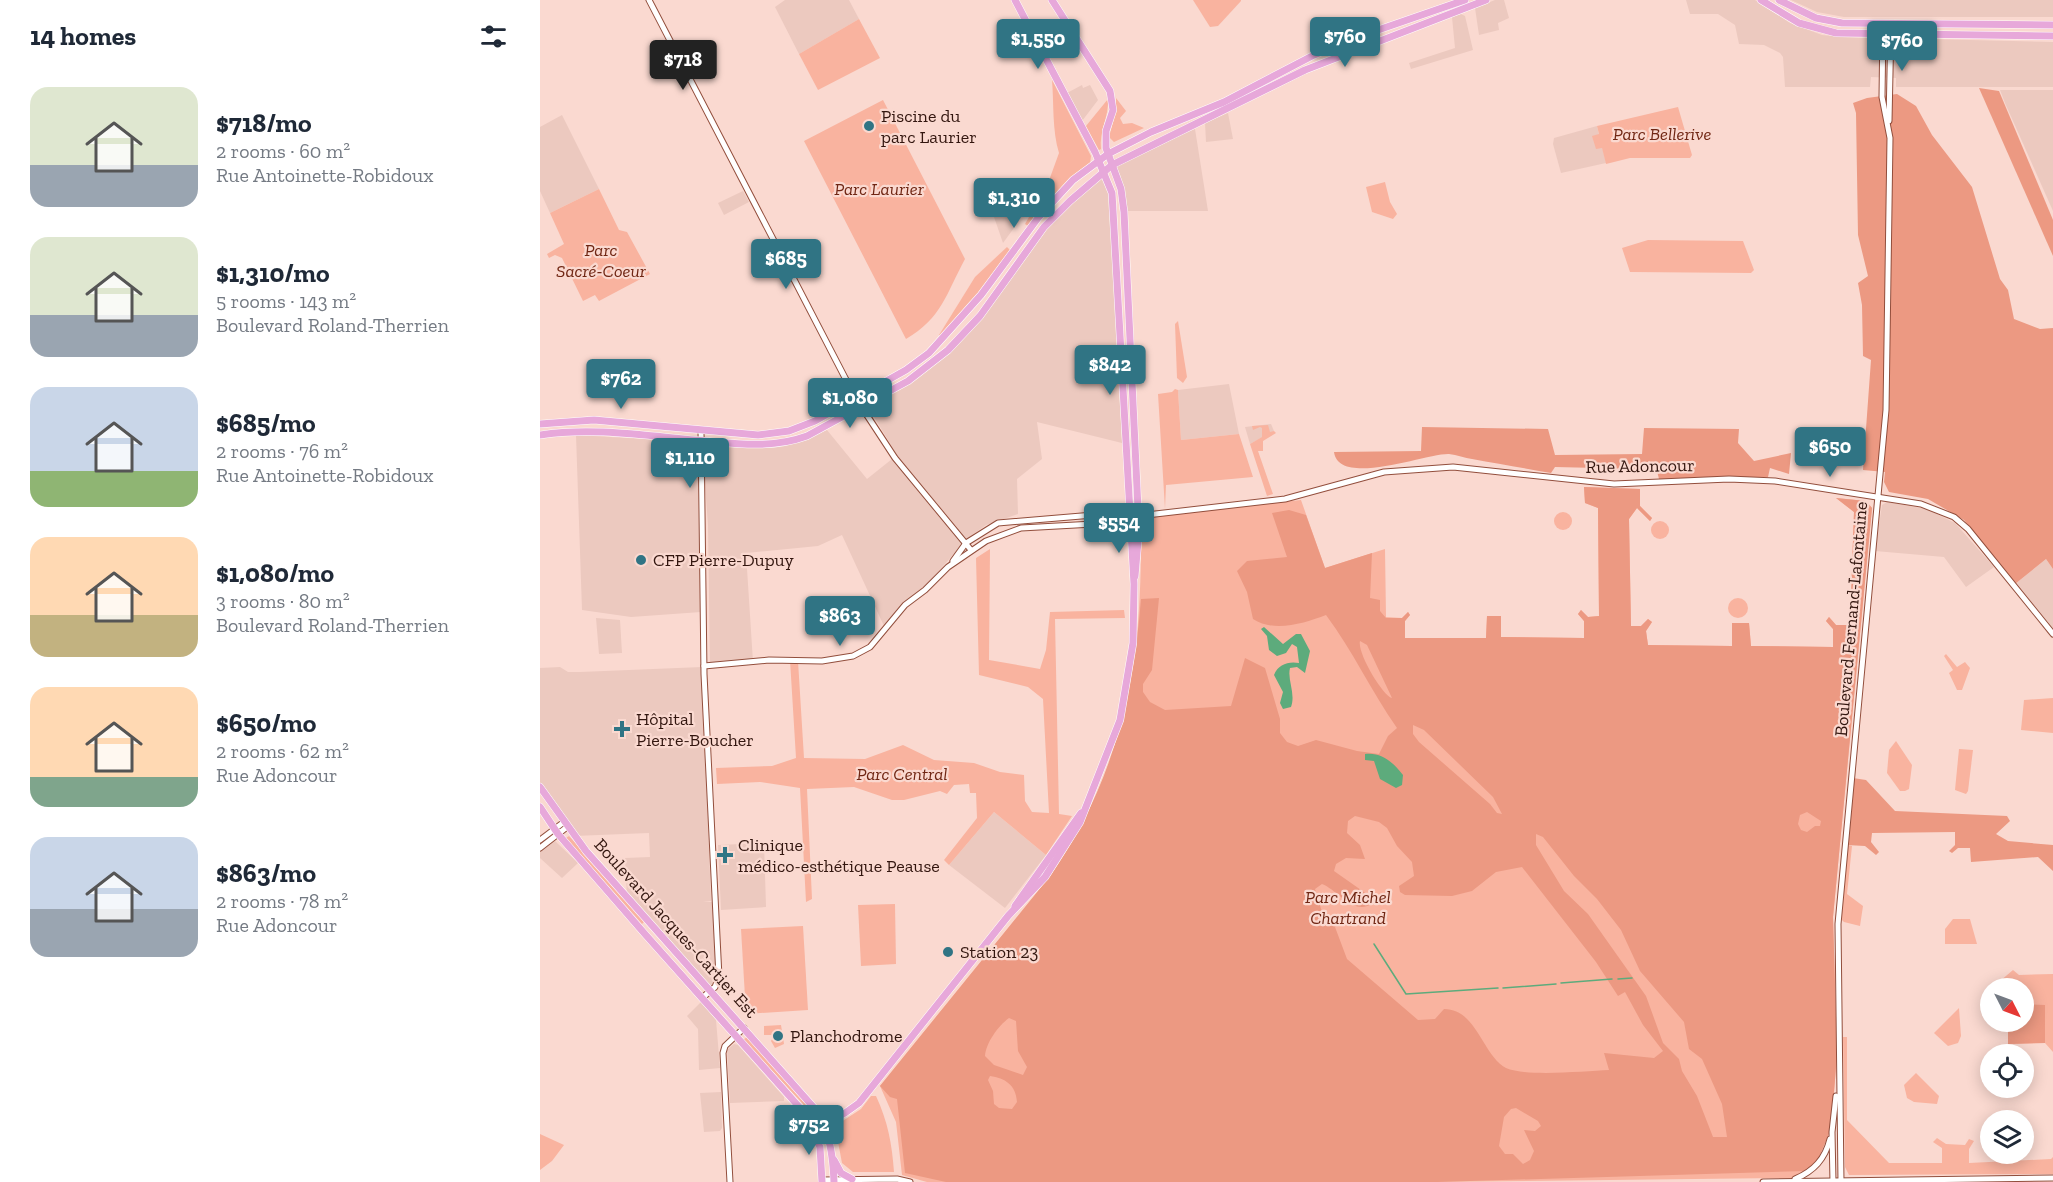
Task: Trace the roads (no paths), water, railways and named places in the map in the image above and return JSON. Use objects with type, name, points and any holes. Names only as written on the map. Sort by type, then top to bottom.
[{"type":"main road","points":[[813,1130],[859,1103],[1072,837],[1110,750],[1122,711],[1134,643],[1134,584],[1112,193],[1099,160],[1015,0]]},
{"type":"main road","points":[[1052,0],[1110,91],[1113,110],[1105,139],[1121,189],[1124,212],[1139,547],[1134,584]]},
{"type":"main road","points":[[540,424],[594,420],[758,435],[782,432],[815,421],[906,369],[944,338],[981,295],[1038,218],[1073,180],[1108,154],[1151,132],[1224,102],[1314,55],[1355,38],[1465,0]]},
{"type":"main road","points":[[540,435],[588,432],[760,445],[792,442],[862,409],[921,372],[948,350],[980,316],[1044,227],[1112,165],[1305,70],[1486,0]]},
{"type":"main road","points":[[1761,0],[1790,19],[1818,30],[1887,34],[2053,36]]},
{"type":"main road","points":[[1779,0],[1807,15],[1830,22],[2053,25]]},
{"type":"main road","name":"Boulevard Jacques-Cartier Est","points":[[540,787],[565,824],[800,1090],[824,1124],[832,1155],[833,1181]]},
{"type":"main road","name":"Boulevard Jacques-Cartier Est","points":[[540,807],[556,831],[801,1109],[820,1147],[822,1181]]},
{"type":"main road","points":[[832,1155],[841,1173],[852,1179]]},
{"type":"street","points":[[649,0],[856,399],[895,458],[971,550]]},
{"type":"street","name":"Boulevard Fernand-Lafontaine","points":[[1841,1181],[1838,924],[1887,410],[1888,126],[1882,95],[1887,24]]},
{"type":"street","points":[[701,431],[704,666],[719,977],[711,990],[702,998]]},
{"type":"street","name":"Rue Adoncour","points":[[1138,516],[1285,499],[1378,473],[1440,467],[1484,469],[1614,484],[1718,479],[1767,480],[1921,504],[1954,517],[1970,531],[2053,634]]},
{"type":"street","points":[[704,666],[769,660],[822,661],[853,656],[870,647],[904,605],[925,590],[948,567],[966,543],[998,523],[1129,512],[1138,516],[1130,522],[1021,528],[1004,533],[971,550],[948,567]]},
{"type":"street","points":[[540,840],[565,824]]},
{"type":"street","points":[[540,848],[556,831]]},
{"type":"street","points":[[730,1182],[723,1053],[725,1046],[744,1028]]},
{"type":"street","name":"Boulevard Fernand-Lafontaine","points":[[1833,1181],[1832,1132],[1839,1080]]},
{"type":"street","points":[[1791,1181],[1812,1169],[1823,1159],[1832,1132]]},
{"type":"street","points":[[1763,1182],[2041,1180],[2053,1178]]},
{"type":"street","points":[[822,1181],[897,1179],[910,1182]]},
{"type":"waterway","points":[[1374,944],[1406,994],[1498,988]]},
{"type":"waterway","points":[[1618,979],[1632,978]]},
{"type":"waterway","points":[[1561,983],[1612,979]]},
{"type":"waterway","points":[[1503,988],[1556,984]]},
{"type":"place","name":"Piscine du parc Laurier","points":[[869,126]]},
{"type":"place","name":"CFP Pierre-Dupuy","points":[[641,560]]},
{"type":"place","name":"Hôpital Pierre-Boucher","points":[[622,729]]},
{"type":"place","name":"Clinique médico-esthétique Peause","points":[[725,855]]},
{"type":"place","name":"Station 23","points":[[948,952]]},
{"type":"place","name":"Planchodrome","points":[[778,1036]]},
{"type":"park label","name":"Parc Bellerive","points":[[1662,134]]},
{"type":"park label","name":"Parc Laurier","points":[[879,189]]},
{"type":"park label","name":"Parc Sacré-Coeur","points":[[601,260]]},
{"type":"park label","name":"Parc Central","points":[[902,774]]},
{"type":"park label","name":"Parc Michel Chartrand","points":[[1348,907]]}]
